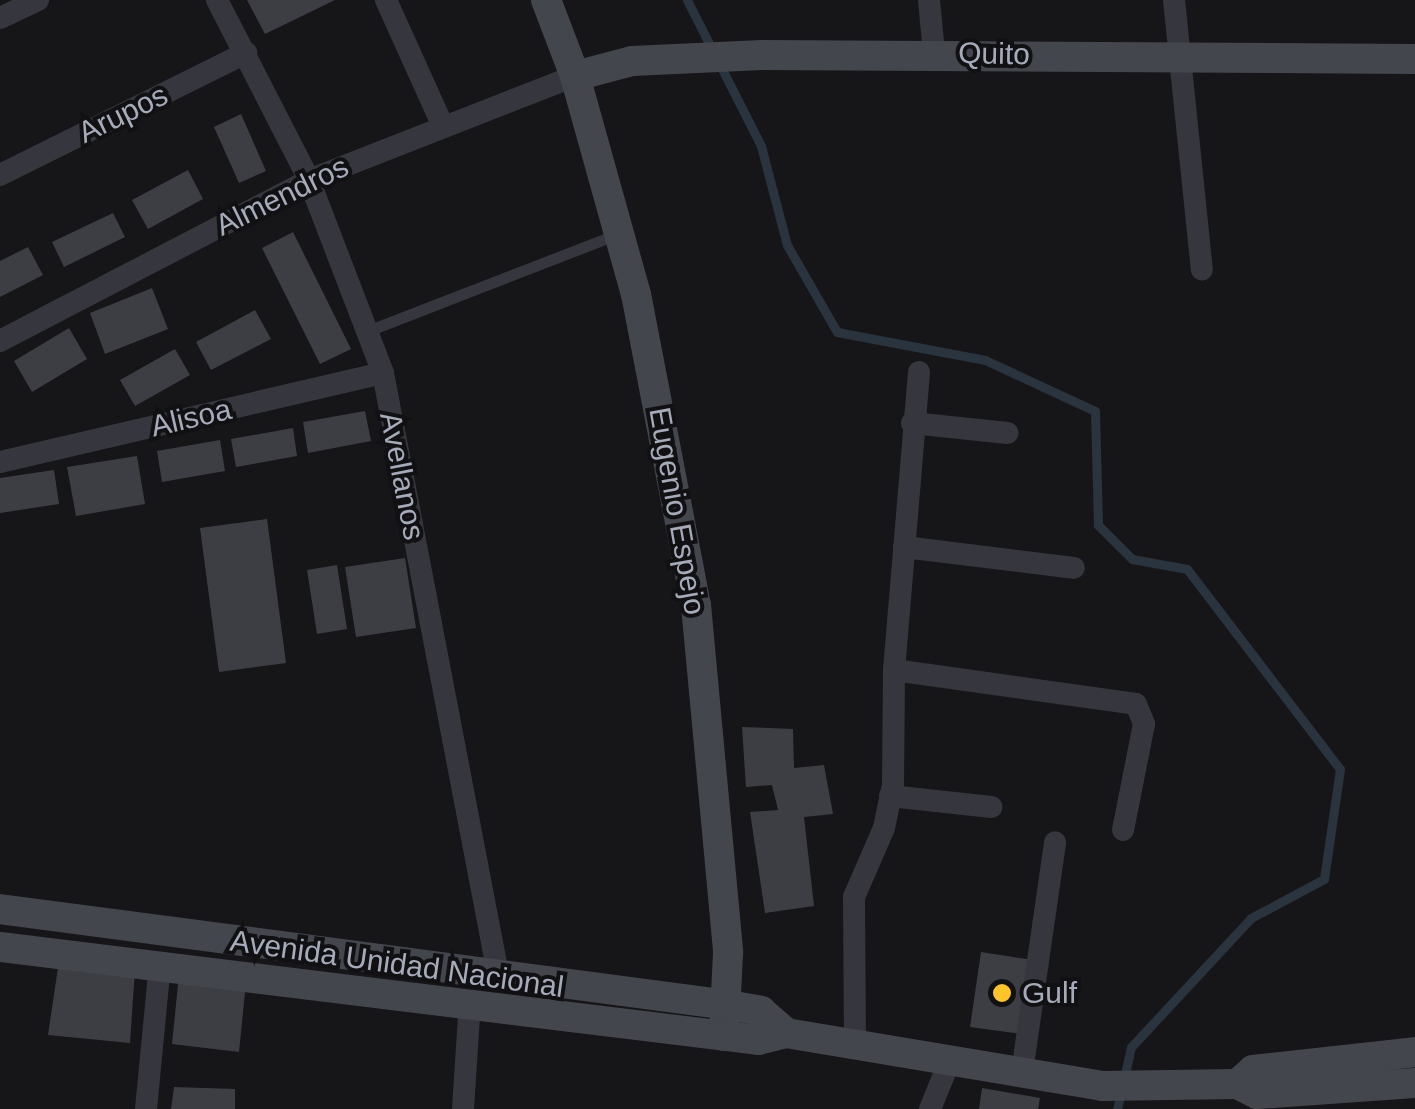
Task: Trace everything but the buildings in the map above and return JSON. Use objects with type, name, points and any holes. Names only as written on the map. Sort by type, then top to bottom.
[{"type":"main road","name":"Eugenio Espejo","points":[[546,0],[575,76],[620,233],[696,604],[728,1005],[724,1036]]},
{"type":"main road","name":"Quito","points":[[575,76],[632,62],[925,53],[1415,59]]},
{"type":"main road","name":"Avenida Unidad Nacional","points":[[0,909],[499,980],[728,1005],[761,1011],[786,1033]]},
{"type":"main road","name":"Avenida Unidad Nacional","points":[[0,947],[470,1001],[758,1040],[786,1033],[1145,1089],[1237,1084],[1256,1094],[1415,1083]]},
{"type":"main road","name":"Avenida Unidad Nacional","points":[[1237,1084],[1254,1070],[1415,1052]]},
{"type":"street","points":[[0,18],[38,0]]},
{"type":"street","name":"Avellanos","points":[[218,0],[308,180],[370,330],[382,373],[499,980]]},
{"type":"street","points":[[386,0],[442,124]]},
{"type":"street","points":[[925,53],[929,0]]},
{"type":"street","points":[[1174,0],[1202,270]]},
{"type":"street","name":"Arupos","points":[[0,175],[246,54]]},
{"type":"street","name":"Almendros","points":[[0,341],[308,180],[442,124],[575,76]]},
{"type":"street","points":[[855,1045],[854,897],[884,828],[890,796],[894,670],[919,372]]},
{"type":"street","name":"Alisoa","points":[[0,462],[382,373]]},
{"type":"street","points":[[912,423],[1007,434]]},
{"type":"street","points":[[904,547],[1074,568]]},
{"type":"street","points":[[894,670],[1136,704],[1144,724],[1122,830]]},
{"type":"street","points":[[890,796],[991,807]]},
{"type":"street","points":[[1022,1072],[1055,842]]},
{"type":"street","points":[[146,1109],[160,964]]},
{"type":"street","points":[[463,1109],[470,1001]]},
{"type":"street","points":[[930,1109],[950,1060]]},
{"type":"lane","points":[[370,330],[620,233]]},
{"type":"waterway","points":[[687,0],[761,146],[787,245],[837,332],[985,360],[1095,411],[1098,525],[1132,559],[1187,569],[1340,769],[1324,879],[1251,918],[1131,1047],[1117,1109]]},
{"type":"place","name":"Gulf","points":[[1002,993]]}]
